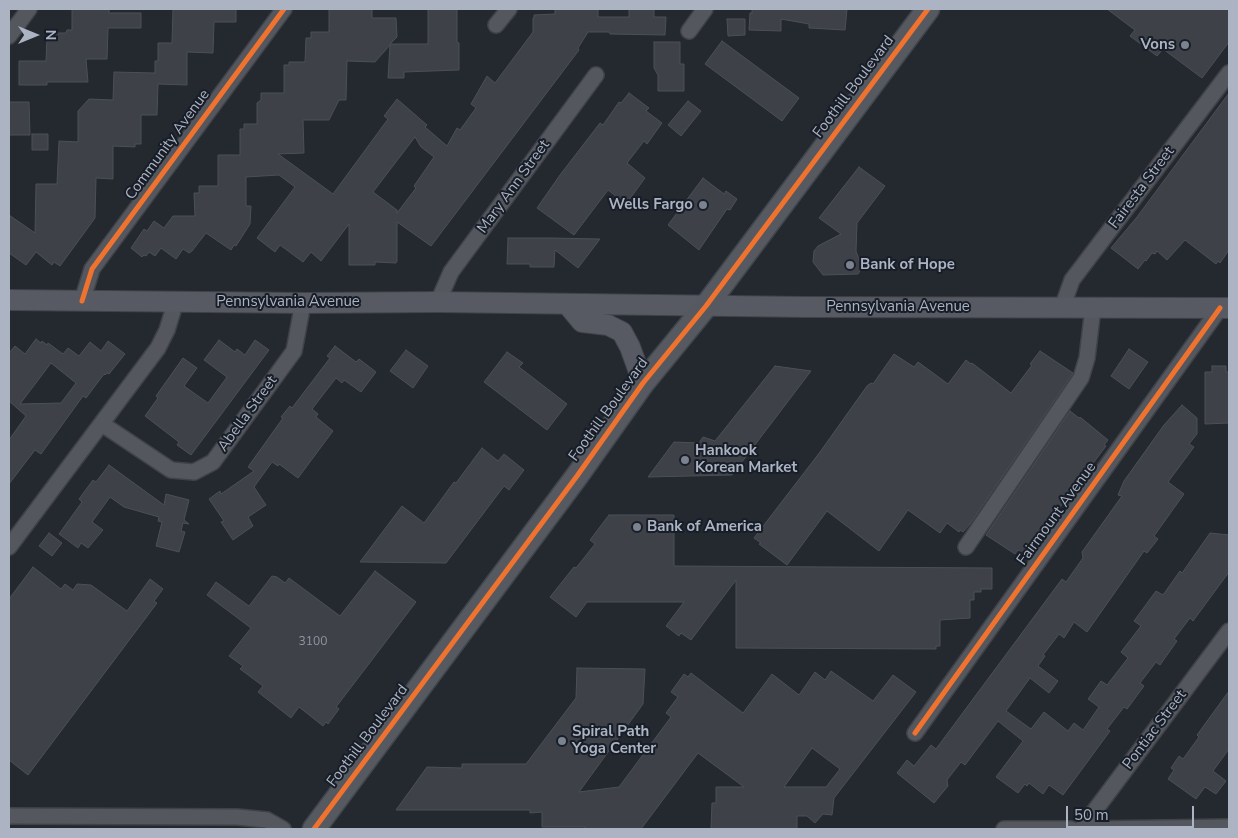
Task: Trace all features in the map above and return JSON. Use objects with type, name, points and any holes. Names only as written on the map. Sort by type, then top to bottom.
[{"type":"main road","name":"Foothill Boulevard","points":[[314,829],[583,468],[643,383],[706,306],[928,9]]},
{"type":"main road","name":"Pennsylvania Avenue","points":[[9,300],[1225,308]]},
{"type":"main road","points":[[567,304],[582,322],[608,325],[622,332],[630,347],[643,383]]},
{"type":"street","points":[[9,36],[29,9]]},
{"type":"street","name":"Community Avenue","points":[[82,301],[92,269],[284,9]]},
{"type":"street","points":[[496,25],[509,9]]},
{"type":"street","points":[[688,31],[705,9]]},
{"type":"street","name":"Fairesta Street","points":[[1062,308],[1072,280],[1229,73]]},
{"type":"street","name":"Mary Ann Street","points":[[438,302],[451,272],[596,75]]},
{"type":"street","points":[[9,547],[158,348],[167,330],[176,302]]},
{"type":"street","name":"Abella Street","points":[[102,424],[171,470],[194,472],[213,462],[294,350],[303,303]]},
{"type":"street","points":[[966,547],[1081,378],[1087,358],[1093,308]]},
{"type":"street","name":"Fairmount Avenue","points":[[915,733],[1225,308]]},
{"type":"street","name":"Pontiac Street","points":[[1081,829],[1229,630]]},
{"type":"street","points":[[9,816],[237,816],[267,820],[282,829]]},
{"type":"street","points":[[1094,829],[1229,827]]},
{"type":"street","points":[[1004,829],[1071,829]]},
{"type":"building","points":[[72,9],[109,9],[109,13],[141,13],[141,28],[108,28],[107,59],[86,59],[88,82],[47,82],[47,85],[19,85],[19,61],[46,61],[49,33],[66,33],[67,30],[72,30]]},
{"type":"building","points":[[173,9],[236,9],[236,22],[214,22],[213,53],[187,52],[187,85],[158,84],[157,115],[141,115],[141,144],[135,144],[135,147],[113,146],[113,179],[96,178],[95,218],[60,266],[54,262],[52,265],[36,252],[26,265],[9,253],[9,215],[35,233],[36,184],[57,184],[59,141],[78,142],[78,111],[89,99],[113,100],[114,72],[155,73],[155,61],[158,61],[158,43],[172,43]]},
{"type":"building","points":[[329,9],[372,9],[372,18],[396,18],[397,37],[390,44],[428,44],[428,9],[457,9],[459,70],[404,72],[404,78],[388,78],[390,45],[375,62],[347,61],[346,100],[339,100],[329,120],[303,120],[304,153],[278,154],[333,194],[388,119],[384,116],[397,99],[427,125],[425,127],[447,146],[457,128],[460,130],[476,108],[471,104],[487,76],[495,83],[533,32],[534,15],[555,14],[555,9],[598,9],[598,17],[629,17],[629,9],[654,9],[654,17],[666,17],[665,35],[588,32],[578,48],[579,50],[431,246],[397,222],[396,263],[375,262],[375,265],[349,265],[349,224],[321,261],[311,252],[303,262],[280,245],[275,252],[257,238],[295,187],[279,175],[246,177],[246,206],[251,206],[250,224],[236,246],[234,245],[231,250],[206,233],[192,251],[189,253],[183,249],[176,259],[161,248],[155,256],[149,252],[146,256],[142,257],[131,248],[144,229],[147,231],[154,221],[164,228],[173,216],[195,216],[194,193],[199,193],[199,186],[218,186],[218,155],[240,155],[240,129],[244,129],[244,124],[257,124],[257,103],[261,100],[261,93],[284,93],[284,65],[289,65],[289,62],[305,62],[306,38],[311,38],[311,32],[329,32]],"holes":[[[415,137],[421,147],[434,157],[414,186],[416,188],[397,213],[397,210],[373,192]]]},
{"type":"building","points":[[752,9],[847,9],[845,30],[809,28],[809,24],[781,19],[781,31],[749,30]]},
{"type":"building","name":"Vons","points":[[1107,9],[1229,9],[1229,42],[1202,78],[1163,49],[1157,56],[1130,36],[1135,30]]},
{"type":"building","points":[[727,19],[745,19],[745,35],[728,36]]},
{"type":"building","points":[[722,41],[799,98],[782,121],[705,64]]},
{"type":"building","points":[[654,42],[680,42],[680,64],[684,64],[684,91],[658,91],[658,75],[654,68]]},
{"type":"building","points":[[629,93],[649,108],[646,111],[662,123],[647,144],[644,141],[627,163],[645,178],[626,204],[608,190],[574,235],[537,208],[600,123],[603,125],[619,102],[621,103]]},
{"type":"building","points":[[1229,93],[1229,250],[1220,263],[1218,261],[1216,264],[1185,240],[1167,260],[1157,251],[1155,254],[1152,253],[1138,269],[1111,248],[1137,217]]},
{"type":"building","points":[[688,101],[701,111],[681,136],[668,125]]},
{"type":"building","points":[[9,102],[29,102],[30,135],[9,135]]},
{"type":"building","points":[[32,134],[48,134],[48,150],[32,150]]},
{"type":"building","points":[[859,167],[885,186],[857,223],[856,251],[862,268],[858,274],[823,275],[813,262],[814,251],[818,246],[841,234],[819,218]]},
{"type":"building","name":"Wells Fargo","points":[[703,178],[724,194],[726,191],[737,199],[730,210],[727,209],[699,250],[668,225]]},
{"type":"building","points":[[508,238],[600,239],[578,268],[555,250],[554,267],[530,267],[530,264],[507,264]]},
{"type":"building","points":[[36,339],[47,345],[48,343],[63,354],[68,348],[79,356],[90,342],[101,351],[108,341],[125,354],[109,374],[104,374],[86,398],[83,396],[41,454],[35,450],[9,484],[9,440],[26,416],[9,401],[9,353],[15,346],[25,354]],"holes":[[[51,363],[76,383],[61,403],[20,404]]]},
{"type":"building","points":[[219,340],[235,352],[237,349],[245,355],[255,340],[269,350],[191,455],[177,445],[179,442],[145,416],[158,398],[156,396],[183,358],[197,368],[184,386],[208,403],[227,377],[204,360]]},
{"type":"building","points":[[335,346],[356,362],[359,359],[376,372],[361,392],[344,380],[342,383],[336,378],[312,409],[318,414],[316,417],[333,431],[298,478],[279,464],[278,466],[272,462],[254,487],[266,505],[248,517],[253,526],[233,540],[221,522],[224,521],[209,499],[220,491],[221,494],[254,471],[248,467],[283,418],[281,417],[290,406],[292,408],[330,358],[327,356]]},
{"type":"building","points":[[1129,349],[1148,362],[1129,389],[1111,376]]},
{"type":"building","points":[[406,350],[428,366],[413,388],[390,371]]},
{"type":"building","points":[[1040,351],[1073,373],[963,532],[960,530],[959,532],[947,523],[940,533],[908,510],[879,551],[827,511],[787,565],[754,538],[820,452],[867,386],[871,383],[873,384],[894,354],[914,367],[918,362],[948,384],[966,360],[1011,393]]},
{"type":"building","points":[[507,352],[523,363],[519,367],[567,404],[547,430],[484,382]]},
{"type":"building","points":[[775,366],[811,371],[732,475],[648,477],[674,442],[699,443],[703,437],[715,441]]},
{"type":"building","points":[[1212,366],[1226,366],[1226,372],[1229,372],[1229,423],[1205,424],[1205,372],[1212,372]]},
{"type":"building","points":[[1182,405],[1197,418],[1197,434],[1189,444],[1194,447],[1168,482],[1184,494],[1154,536],[1158,539],[1147,553],[1144,551],[1087,632],[1074,622],[1064,638],[1059,634],[1043,655],[1045,656],[1038,666],[1058,681],[1049,693],[1030,678],[1006,711],[1031,729],[1044,712],[1068,731],[1074,723],[1083,730],[1099,707],[1088,699],[1101,681],[1107,685],[1128,658],[1121,652],[1141,626],[1134,621],[1156,591],[1163,595],[1180,571],[1182,573],[1210,533],[1229,535],[1229,572],[1193,621],[1190,618],[1174,639],[1177,641],[1160,665],[1156,662],[1140,683],[1144,686],[1127,709],[1124,707],[1107,729],[1110,731],[1063,795],[1049,785],[1043,794],[1029,783],[1027,786],[1025,784],[1018,793],[996,777],[1023,741],[998,721],[965,765],[961,762],[947,780],[948,786],[934,803],[897,773],[907,760],[914,766],[931,745],[936,749],[1062,579],[1066,582],[1083,558],[1082,552],[1122,496],[1118,495],[1124,481],[1164,425]]},
{"type":"building","points":[[1070,411],[1108,440],[1104,445],[1106,446],[1024,555],[1018,550],[1015,554],[986,535]]},
{"type":"building","points":[[482,448],[498,461],[504,454],[524,470],[509,490],[504,486],[446,563],[360,562],[402,506],[424,523]]},
{"type":"building","points":[[109,465],[164,505],[166,494],[189,500],[184,520],[189,524],[183,523],[181,531],[185,532],[179,552],[156,546],[162,522],[158,521],[159,517],[124,507],[110,497],[92,522],[103,530],[88,548],[81,543],[78,548],[59,534],[82,502],[79,499],[93,480],[96,482]]},
{"type":"building","points":[[609,515],[674,515],[674,566],[992,568],[992,589],[981,589],[981,592],[974,592],[974,600],[970,600],[970,618],[940,620],[940,646],[936,646],[936,649],[736,648],[736,580],[691,640],[681,633],[679,636],[666,626],[684,602],[587,602],[576,617],[550,597],[595,544],[590,540]]},
{"type":"building","points":[[49,533],[62,543],[52,556],[39,546]]},
{"type":"building","points":[[33,567],[61,589],[65,584],[73,590],[77,584],[91,585],[127,611],[150,579],[163,589],[154,601],[157,603],[28,775],[9,760],[9,599]]},
{"type":"building","points":[[375,571],[416,602],[336,707],[339,709],[328,724],[326,722],[323,726],[299,707],[291,718],[258,692],[263,686],[240,669],[243,666],[229,656],[251,628],[207,595],[216,582],[249,606],[272,576],[285,583],[289,578],[340,616]]},
{"type":"building","points":[[577,668],[645,669],[643,704],[579,792],[619,787],[671,717],[666,713],[678,697],[671,692],[684,674],[688,677],[691,673],[743,713],[772,674],[799,695],[815,672],[825,680],[831,671],[873,701],[893,675],[916,692],[834,798],[832,815],[823,814],[815,823],[807,816],[797,816],[797,829],[711,829],[712,803],[716,803],[716,787],[744,787],[698,753],[641,829],[542,827],[542,812],[530,813],[530,810],[396,810],[427,767],[462,768],[462,764],[526,764],[576,698]],"holes":[[[812,748],[840,769],[826,787],[784,787]]]},
{"type":"building","points":[[1229,691],[1229,749],[1213,771],[1226,781],[1216,794],[1205,787],[1196,799],[1168,779],[1174,770],[1171,768],[1179,756],[1183,759],[1199,737],[1197,735]]},
{"type":"cycle path","points":[[82,301],[92,269],[284,9]]},
{"type":"cycle path","points":[[314,829],[577,476],[643,383],[706,306],[928,9]]},
{"type":"cycle path","points":[[915,733],[1220,308]]},
{"type":"place","name":"Vons","points":[[1185,45]]},
{"type":"place","name":"Wells Fargo","points":[[703,205]]},
{"type":"place","name":"Bank of Hope","points":[[850,265]]},
{"type":"place","name":"Hankook Korean Market","points":[[685,460]]},
{"type":"place","name":"Bank of America","points":[[637,527]]},
{"type":"place","name":"Spiral Path Yoga Center","points":[[562,741]]}]
